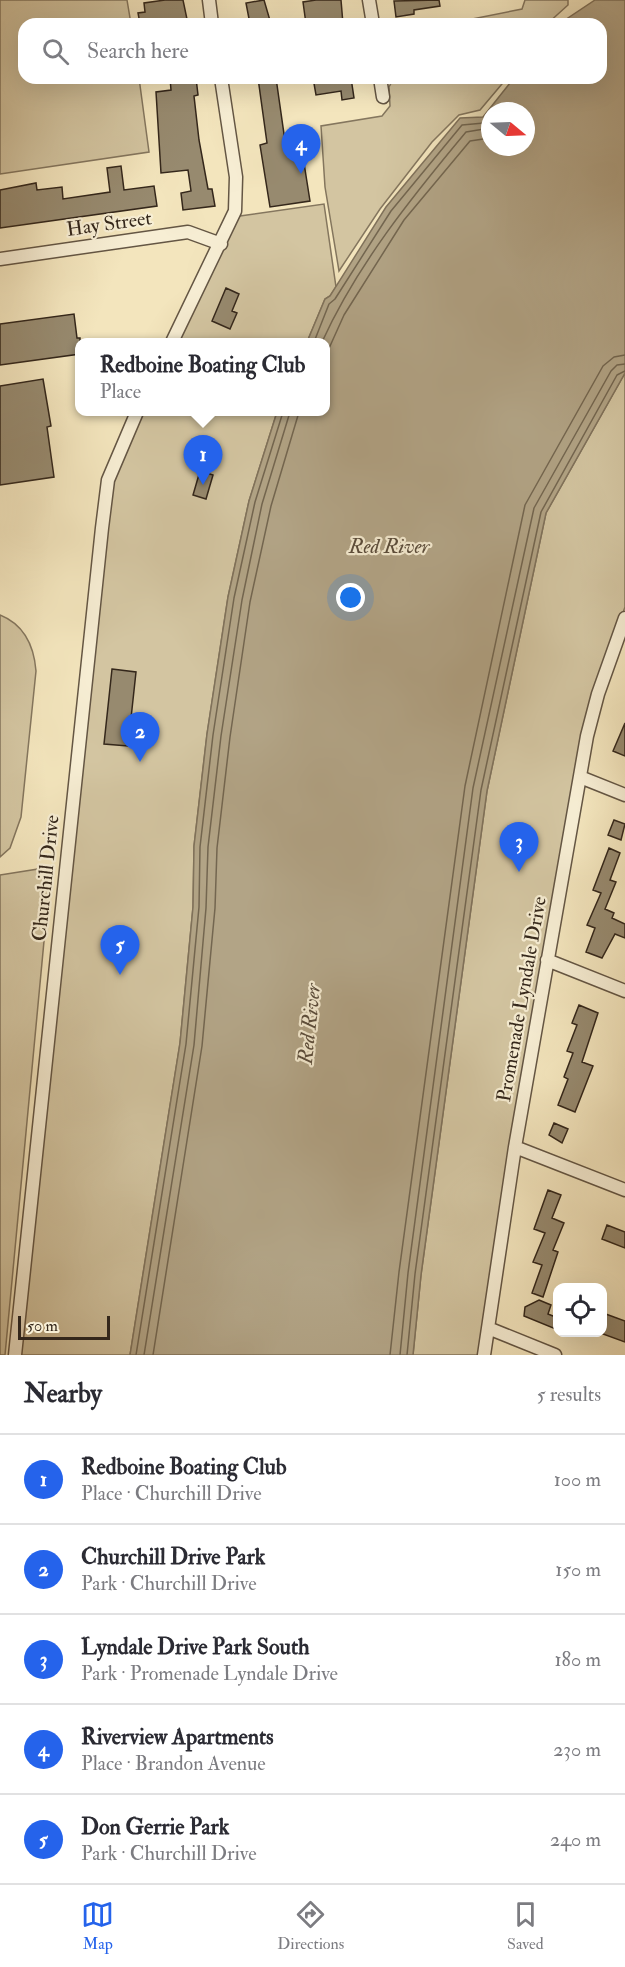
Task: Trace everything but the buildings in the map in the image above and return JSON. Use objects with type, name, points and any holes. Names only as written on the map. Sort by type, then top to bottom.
[{"type":"street","points":[[209,0],[211,18]]},
{"type":"street","points":[[369,0],[372,18]]},
{"type":"street","points":[[174,338],[235,211],[237,193],[222,84]]},
{"type":"street","points":[[381,84],[383,97]]},
{"type":"street","name":"Hay Street","points":[[0,259],[188,232],[221,244]]},
{"type":"street","name":"Churchill Drive","points":[[15,1355],[108,480],[135,416]]},
{"type":"street","name":"Promenade Lyndale Drive","points":[[484,1355],[515,1147],[579,777],[598,694],[625,618]]},
{"type":"street","points":[[579,777],[625,795]]},
{"type":"street","points":[[547,960],[625,992]]},
{"type":"street","points":[[515,1147],[625,1190]]},
{"type":"street","points":[[488,1328],[555,1355]]},
{"type":"shaded area","points":[[0,0],[127,0],[130,18],[18,18],[18,84],[140,84],[149,152],[0,174]]},
{"type":"shaded area","points":[[525,0],[568,0],[568,5],[554,18],[477,18],[522,9]]},
{"type":"shaded area","points":[[391,84],[502,84],[487,102],[481,102],[480,110],[459,115],[432,142],[380,209],[339,271],[325,187],[321,126],[382,116],[390,106]]},
{"type":"shaded area","points":[[324,204],[336,287],[325,299],[309,338],[175,338],[233,217]]},
{"type":"shaded area","points":[[625,373],[625,607],[594,692],[484,1355],[413,1355],[421,1275],[487,791],[546,513]]},
{"type":"shaded area","points":[[135,416],[276,416],[249,501],[228,597],[207,734],[194,846],[193,907],[180,1043],[130,1355],[15,1355],[108,480]]},
{"type":"shaded area","points":[[0,615],[16,624],[27,637],[36,671],[21,817],[10,848],[0,857]]},
{"type":"shaded area","points":[[51,867],[5,1355],[0,1355],[0,875]]},
{"type":"water","name":"Red River","points":[[595,0],[625,0],[625,373],[546,513],[487,791],[421,1275],[413,1355],[130,1355],[180,1043],[193,907],[194,846],[207,734],[228,597],[249,501],[276,416],[330,416],[330,338],[309,338],[325,299],[330,296],[386,207],[460,118],[481,117],[481,156],[535,156],[535,102],[495,102],[509,84],[607,84],[607,18],[568,18]]},
{"type":"place","name":"Riverview Apartments","points":[[301,174]]},
{"type":"place","name":"Redboine Boating Club","points":[[203,485]]},
{"type":"place","name":"Churchill Drive Park","points":[[140,762]]},
{"type":"place","name":"Lyndale Drive Park South","points":[[519,872]]},
{"type":"place","name":"Don Gerrie Park","points":[[120,975]]}]
